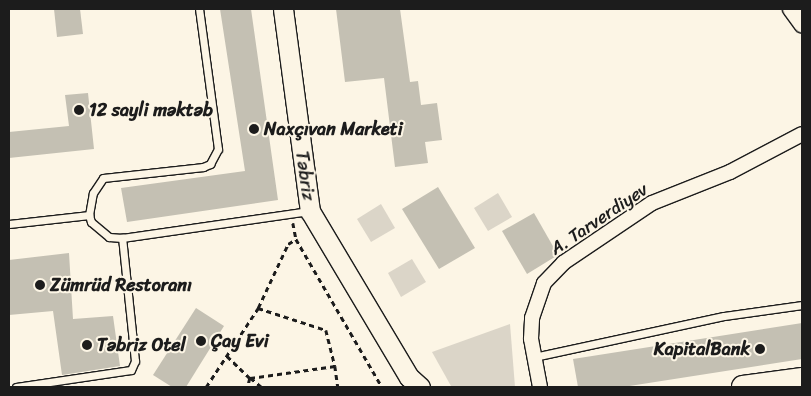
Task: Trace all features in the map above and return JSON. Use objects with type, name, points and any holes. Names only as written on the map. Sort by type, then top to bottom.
[{"type":"highway","points":[[743,387],[802,379]]},
{"type":"main road","name":"Təbriz","points":[[282,9],[301,213],[413,384]]},
{"type":"street","points":[[791,9],[802,24]]},
{"type":"street","name":"A. Tarverdiyev","points":[[540,387],[531,339],[532,318],[544,282],[563,264],[652,203],[730,172],[802,134]]},
{"type":"lane","points":[[200,9],[218,149],[210,164],[203,167],[104,178],[93,193],[89,215],[91,222],[108,237],[122,238],[301,213]]},
{"type":"lane","points":[[9,224],[89,215]]},
{"type":"lane","points":[[16,387],[131,370],[135,361],[122,238]]},
{"type":"lane","points":[[534,357],[724,316],[802,305]]},
{"type":"path","points":[[301,213],[296,239],[382,387]]},
{"type":"path","points":[[206,387],[258,308],[288,244],[296,239]]},
{"type":"path","points":[[258,308],[326,330],[338,387]]},
{"type":"path","points":[[226,356],[261,387]]},
{"type":"path","points":[[250,378],[335,366]]},
{"type":"path","points":[[248,387],[250,378]]},
{"type":"shaded area","points":[[498,193],[512,217],[488,231],[474,208]]},
{"type":"shaded area","points":[[381,204],[395,228],[371,242],[357,219]]},
{"type":"shaded area","points":[[412,259],[426,282],[401,297],[388,273]]},
{"type":"shaded area","points":[[510,324],[515,387],[451,386],[432,352]]},
{"type":"building","points":[[54,9],[80,9],[83,34],[57,37]]},
{"type":"building","points":[[220,9],[251,9],[278,200],[127,222],[121,188],[245,171]]},
{"type":"building","points":[[336,9],[400,9],[410,82],[418,81],[421,105],[437,103],[442,140],[425,142],[428,163],[395,167],[384,78],[345,82]]},
{"type":"building","name":"12 sayli məktəb","points":[[88,93],[94,149],[9,158],[9,132],[69,126],[65,95]]},
{"type":"building","points":[[438,187],[475,248],[439,269],[402,209]]},
{"type":"building","points":[[534,213],[558,255],[527,274],[502,231]]},
{"type":"building","points":[[69,253],[73,319],[113,316],[120,366],[62,375],[53,311],[9,315],[9,260]]},
{"type":"building","points":[[196,308],[224,326],[186,387],[172,387],[153,375]]},
{"type":"building","points":[[802,323],[802,359],[623,387],[578,387],[573,359]]},
{"type":"place","name":"12 sayli məktəb","points":[[79,110]]},
{"type":"place","name":"Naxçıvan Marketi","points":[[254,129]]},
{"type":"place","name":"Zümrüd Restoranı","points":[[40,285]]},
{"type":"place","name":"Çay Evi","points":[[201,341]]},
{"type":"place","name":"Təbriz Otel","points":[[87,345]]},
{"type":"place","name":"KapitalBank","points":[[760,349]]}]
